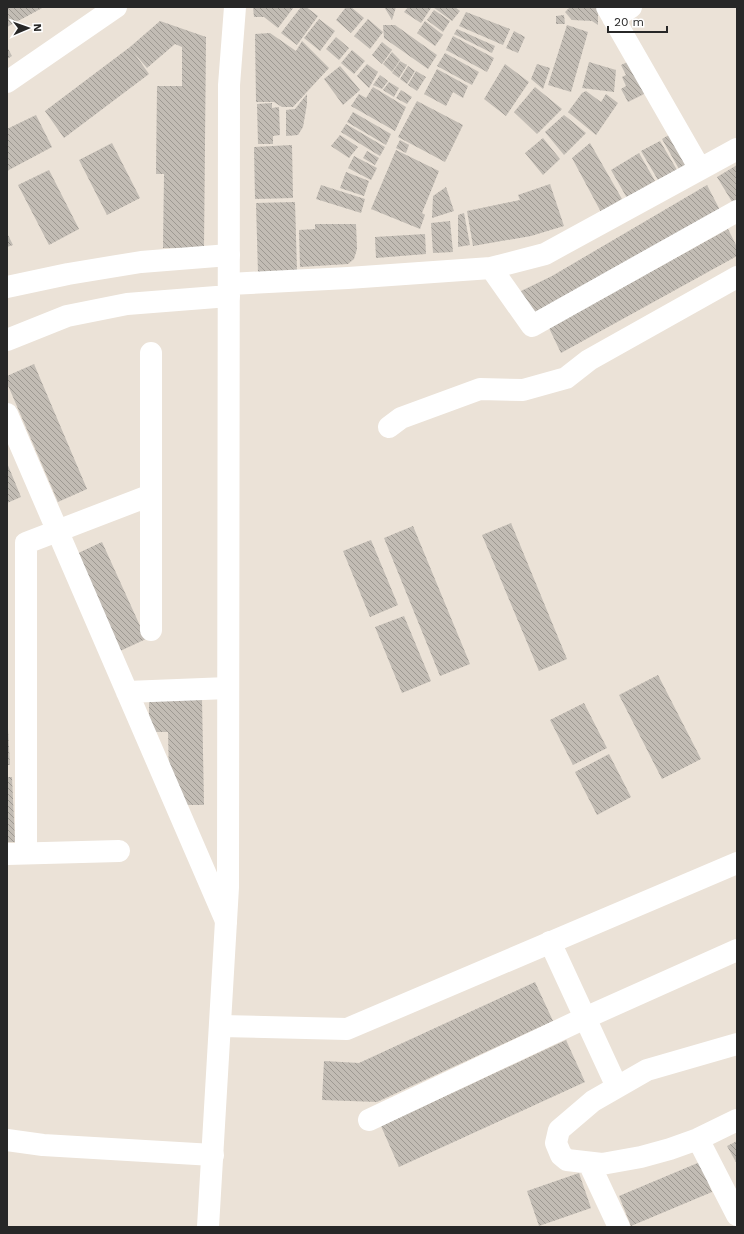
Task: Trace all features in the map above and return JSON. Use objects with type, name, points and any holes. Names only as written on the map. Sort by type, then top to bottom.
[{"type":"street","points":[[7,82],[116,7]]},
{"type":"street","points":[[208,1227],[228,888],[229,85],[235,7]]},
{"type":"street","points":[[631,7],[610,13],[700,169]]},
{"type":"street","points":[[7,340],[67,316],[127,304],[229,290],[348,278],[491,268],[545,254],[737,149]]},
{"type":"street","points":[[491,268],[532,326],[737,211]]},
{"type":"street","points":[[7,287],[68,274],[141,262],[229,255]]},
{"type":"street","points":[[389,427],[401,418],[480,389],[523,390],[566,378],[589,360],[737,276]]},
{"type":"street","points":[[151,353],[151,630]]},
{"type":"street","points":[[7,414],[226,921]]},
{"type":"street","points":[[119,851],[16,854],[26,543],[151,495]]},
{"type":"street","points":[[127,692],[228,688]]},
{"type":"street","points":[[220,1026],[347,1029],[737,863]]},
{"type":"street","points":[[550,942],[617,1087]]},
{"type":"street","points":[[369,1120],[585,1018],[737,950]]},
{"type":"street","points":[[737,1044],[647,1070],[593,1101],[559,1130],[556,1136],[558,1150],[561,1155],[574,1162],[602,1164],[641,1157],[698,1139],[737,1120]]},
{"type":"street","points":[[698,1139],[735,1205]]},
{"type":"street","points":[[7,1140],[43,1145],[212,1154]]},
{"type":"street","points":[[589,1163],[619,1227]]},
{"type":"building","points":[[7,7],[44,7],[7,27]]},
{"type":"building","points":[[253,7],[294,7],[278,28],[264,17],[254,17]]},
{"type":"building","points":[[301,7],[306,7],[318,16],[297,45],[281,33]]},
{"type":"building","points":[[346,7],[351,7],[364,18],[351,33],[336,20]]},
{"type":"building","points":[[384,7],[396,7],[392,20],[386,10]]},
{"type":"building","points":[[408,7],[431,8],[421,23],[404,12]]},
{"type":"building","points":[[433,7],[455,7],[460,11],[452,21]]},
{"type":"building","points":[[570,7],[598,7],[598,25],[592,21],[572,20],[565,12]]},
{"type":"building","points":[[434,10],[450,21],[443,32],[427,20]]},
{"type":"building","points":[[466,12],[510,29],[503,45],[459,26]]},
{"type":"building","points":[[564,15],[565,24],[556,24],[556,16]]},
{"type":"building","points":[[319,19],[335,31],[320,51],[304,38]]},
{"type":"building","points":[[368,19],[383,32],[370,49],[354,36]]},
{"type":"building","points":[[160,21],[206,37],[204,248],[163,248],[164,174],[156,174],[157,86],[182,86],[182,47],[175,44],[147,68],[134,53],[149,74],[64,138],[45,111],[130,47]]},
{"type":"building","points":[[425,21],[443,35],[435,46],[417,33]]},
{"type":"building","points":[[383,25],[395,25],[437,55],[428,69],[384,38]]},
{"type":"building","points":[[567,25],[588,32],[571,92],[548,85]]},
{"type":"building","points":[[457,29],[495,46],[492,53],[454,34]]},
{"type":"building","points":[[514,31],[525,37],[518,53],[506,48]]},
{"type":"building","points":[[270,33],[296,51],[302,41],[329,68],[293,107],[282,107],[274,102],[256,102],[255,34]]},
{"type":"building","points":[[453,36],[494,58],[487,72],[446,50]]},
{"type":"building","points":[[336,37],[349,48],[339,60],[326,49]]},
{"type":"building","points":[[382,42],[392,50],[382,64],[372,55]]},
{"type":"building","points":[[7,47],[12,56],[7,59]]},
{"type":"building","points":[[352,50],[365,61],[354,74],[341,63]]},
{"type":"building","points":[[392,52],[400,60],[392,72],[383,64]]},
{"type":"building","points":[[445,53],[479,72],[472,85],[437,66]]},
{"type":"building","points":[[634,59],[652,90],[628,102],[621,89],[626,86],[622,77],[626,75],[621,65]]},
{"type":"building","points":[[400,61],[407,65],[399,78],[392,73]]},
{"type":"building","points":[[589,62],[616,70],[614,92],[582,88]]},
{"type":"building","points":[[367,64],[378,72],[369,88],[357,76]]},
{"type":"building","points":[[505,64],[529,82],[506,116],[484,99]]},
{"type":"building","points":[[537,64],[550,68],[543,89],[531,79]]},
{"type":"building","points":[[340,66],[360,90],[343,105],[324,79]]},
{"type":"building","points":[[408,66],[415,71],[407,84],[400,79]]},
{"type":"building","points":[[437,69],[468,86],[463,98],[453,92],[446,106],[424,94]]},
{"type":"building","points":[[416,71],[426,77],[417,91],[408,85]]},
{"type":"building","points":[[380,75],[388,81],[382,89],[373,85]]},
{"type":"building","points":[[389,82],[399,88],[394,97],[383,90]]},
{"type":"building","points":[[373,87],[406,107],[395,131],[351,106],[359,94],[366,98]]},
{"type":"building","points":[[535,87],[562,109],[537,134],[514,112]]},
{"type":"building","points":[[401,90],[412,97],[407,104],[396,98]]},
{"type":"building","points":[[586,91],[601,102],[606,94],[618,103],[596,135],[568,112],[582,93]]},
{"type":"building","points":[[307,94],[307,104],[303,127],[298,135],[286,136],[286,110],[295,109]]},
{"type":"building","points":[[417,101],[463,125],[445,162],[398,137]]},
{"type":"building","points":[[272,103],[272,108],[279,107],[280,135],[273,136],[273,144],[258,144],[257,104]]},
{"type":"building","points":[[353,112],[391,134],[386,145],[347,122]]},
{"type":"building","points":[[36,115],[52,147],[7,171],[7,129]]},
{"type":"building","points":[[564,115],[586,133],[564,155],[545,132]]},
{"type":"building","points":[[346,124],[385,147],[380,156],[341,132]]},
{"type":"building","points":[[674,132],[691,162],[679,169],[662,139]]},
{"type":"building","points":[[340,135],[358,147],[349,158],[331,146]]},
{"type":"building","points":[[543,138],[560,159],[543,175],[525,153]]},
{"type":"building","points":[[400,140],[409,145],[406,153],[396,148]]},
{"type":"building","points":[[660,141],[677,170],[658,180],[641,151]]},
{"type":"building","points":[[112,143],[140,198],[107,215],[79,160]]},
{"type":"building","points":[[590,143],[622,199],[601,212],[572,158]]},
{"type":"building","points":[[292,145],[293,198],[255,199],[254,147]]},
{"type":"building","points":[[396,150],[439,171],[422,213],[425,215],[420,229],[371,209]]},
{"type":"building","points":[[367,151],[379,158],[375,165],[363,158]]},
{"type":"building","points":[[639,153],[655,181],[627,198],[611,170]]},
{"type":"building","points":[[354,156],[377,168],[371,180],[348,168]]},
{"type":"building","points":[[737,165],[737,203],[734,205],[717,177]]},
{"type":"building","points":[[49,170],[79,229],[49,245],[18,185]]},
{"type":"building","points":[[346,172],[369,181],[364,196],[340,188]]},
{"type":"building","points":[[550,184],[564,226],[531,236],[473,246],[467,211],[520,200],[518,195]]},
{"type":"building","points":[[321,185],[365,199],[361,213],[316,199]]},
{"type":"building","points":[[707,185],[722,214],[535,318],[519,292],[552,276]]},
{"type":"building","points":[[446,187],[454,211],[432,218],[433,196]]},
{"type":"building","points":[[295,202],[297,271],[258,273],[256,203]]},
{"type":"building","points":[[464,213],[470,245],[458,247],[458,215]]},
{"type":"building","points":[[450,221],[453,252],[433,253],[431,223]]},
{"type":"building","points":[[315,224],[356,224],[357,249],[354,259],[348,264],[300,267],[299,230],[315,229]]},
{"type":"building","points":[[728,229],[737,247],[737,256],[561,353],[549,328]]},
{"type":"building","points":[[7,233],[13,245],[7,247]]},
{"type":"building","points":[[425,234],[426,254],[376,258],[375,237]]},
{"type":"building","points":[[34,364],[87,489],[58,502],[7,383],[7,376]]},
{"type":"building","points":[[7,463],[21,497],[7,503]]},
{"type":"building","points":[[511,523],[567,659],[539,671],[482,535]]},
{"type":"building","points":[[413,526],[470,664],[440,676],[384,538]]},
{"type":"building","points":[[371,540],[398,605],[370,617],[343,551]]},
{"type":"building","points":[[102,542],[146,639],[118,652],[74,555]]},
{"type":"building","points":[[404,616],[431,681],[402,693],[375,627]]},
{"type":"building","points":[[658,675],[701,759],[662,779],[619,695]]},
{"type":"building","points":[[202,698],[204,805],[184,805],[169,776],[168,732],[149,732],[149,699]]},
{"type":"building","points":[[584,703],[607,748],[573,765],[550,720]]},
{"type":"building","points":[[7,710],[10,765],[7,765]]},
{"type":"building","points":[[609,754],[631,797],[597,815],[575,772]]},
{"type":"building","points":[[7,777],[12,777],[15,842],[7,842]]},
{"type":"building","points":[[535,982],[553,1021],[377,1102],[322,1100],[324,1061],[359,1063]]},
{"type":"building","points":[[566,1040],[585,1082],[399,1167],[381,1126]]},
{"type":"building","points":[[737,1141],[737,1164],[727,1146]]},
{"type":"building","points":[[700,1162],[712,1192],[631,1226],[619,1196]]},
{"type":"building","points":[[579,1173],[591,1208],[539,1226],[527,1191]]}]
